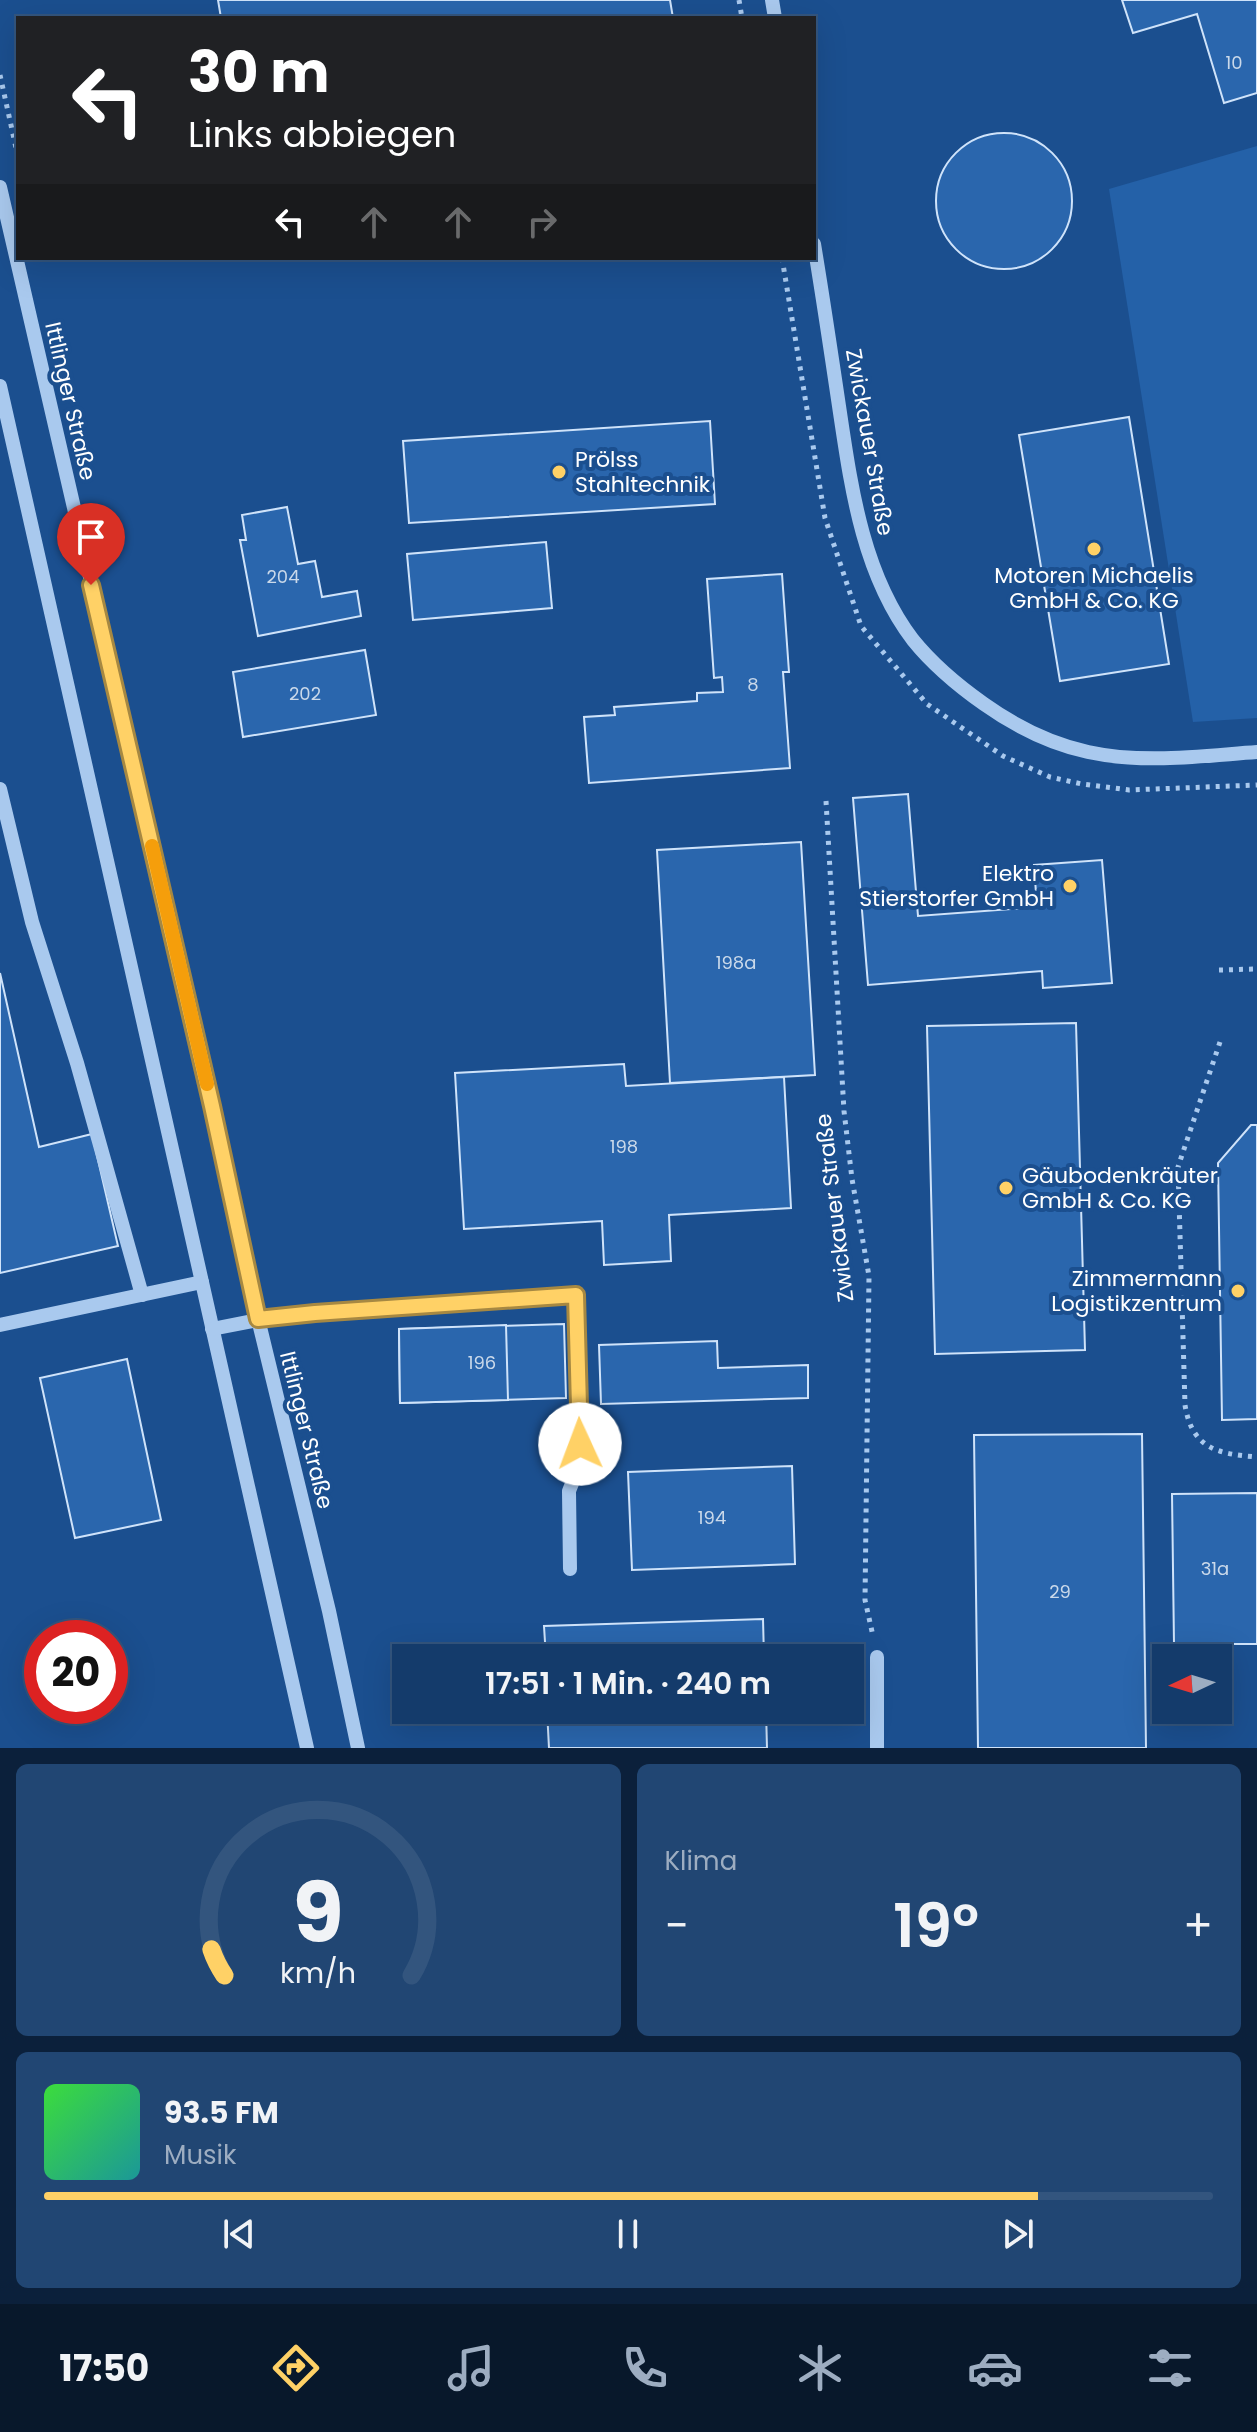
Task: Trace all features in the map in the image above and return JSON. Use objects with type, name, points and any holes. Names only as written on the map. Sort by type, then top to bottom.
[{"type":"street","name":"Ittlinger Straße","points":[[0,187],[16,256]]},
{"type":"street","name":"Zwickauer Straße","points":[[816,257],[853,494],[867,549],[882,586],[912,639],[950,680],[1010,722],[1054,742],[1087,752],[1126,757],[1257,752]]},
{"type":"street","name":"Ittlinger Straße","points":[[17,260],[358,1748]]},
{"type":"street","points":[[0,386],[307,1748]]},
{"type":"street","points":[[0,789],[32,922],[77,1063],[142,1295]]},
{"type":"street","points":[[0,1325],[202,1282]]},
{"type":"street","points":[[212,1329],[258,1319],[315,1313],[576,1295],[581,1461],[569,1491],[570,1569]]},
{"type":"street","points":[[877,1657],[877,1748]]},
{"type":"path","points":[[0,75],[16,148]]},
{"type":"path","points":[[782,260],[829,531],[861,626],[927,704],[1003,756],[1050,777],[1129,790],[1257,785]]},
{"type":"path","name":"Zwickauer Straße","points":[[826,801],[844,1111],[859,1227],[869,1276],[865,1600],[877,1657]]},
{"type":"path","points":[[1219,970],[1257,969]]},
{"type":"path","points":[[1220,1042],[1178,1167],[1185,1405],[1196,1438],[1206,1447],[1257,1457]]},
{"type":"shaded area","points":[[1257,146],[1257,718],[1193,722],[1109,189]]},
{"type":"building","points":[[218,0],[670,0],[673,16],[221,16]]},
{"type":"building","points":[[1122,0],[1257,0],[1257,93],[1224,103],[1197,14],[1133,33]]},
{"type":"building","points":[[1004,133],[1030,139],[1052,153],[1066,175],[1072,201],[1066,227],[1052,249],[1030,263],[1004,269],[978,263],[956,249],[942,227],[936,201],[942,175],[956,153],[978,139]]},
{"type":"building","name":"Motoren Michaelis GmbH & Co. KG","points":[[1129,417],[1169,664],[1060,681],[1019,435]]},
{"type":"building","name":"Prölss Stahltechnik","points":[[710,421],[715,504],[409,523],[403,441]]},
{"type":"building","points":[[287,507],[298,564],[315,561],[322,597],[357,591],[361,616],[258,636],[240,540],[246,540],[242,515]]},
{"type":"building","points":[[546,542],[552,608],[413,620],[407,554]]},
{"type":"building","points":[[782,574],[789,672],[783,672],[790,768],[589,783],[584,717],[615,715],[614,707],[697,701],[697,693],[723,692],[722,677],[714,678],[707,579]]},
{"type":"building","points":[[365,650],[376,715],[243,737],[233,672]]},
{"type":"building","name":"Elektro Stierstorfer GmbH","points":[[908,794],[918,916],[1037,907],[1034,865],[1102,860],[1112,983],[1043,988],[1042,971],[868,985],[853,798]]},
{"type":"building","points":[[801,842],[815,1075],[670,1083],[657,850]]},
{"type":"building","points":[[0,973],[39,1147],[92,1134],[118,1246],[0,1273]]},
{"type":"building","name":"Gäubodenkräuter GmbH & Co. KG","points":[[1076,1023],[1085,1350],[935,1354],[927,1026]]},
{"type":"building","points":[[624,1064],[626,1086],[784,1077],[791,1208],[669,1215],[671,1261],[604,1265],[602,1221],[464,1229],[455,1073]]},
{"type":"building","name":"Zimmermann Logistikzentrum","points":[[1251,1125],[1257,1125],[1257,1419],[1222,1420],[1218,1163]]},
{"type":"building","points":[[564,1324],[566,1398],[400,1403],[399,1329]]},
{"type":"building","points":[[506,1325],[508,1400],[400,1403],[399,1329]]},
{"type":"building","points":[[717,1341],[718,1368],[808,1365],[808,1398],[601,1404],[599,1345]]},
{"type":"building","points":[[127,1359],[161,1520],[75,1538],[40,1378]]},
{"type":"building","points":[[1142,1434],[1146,1748],[978,1748],[974,1435]]},
{"type":"building","points":[[792,1466],[795,1564],[632,1570],[628,1472]]},
{"type":"building","points":[[1257,1493],[1257,1644],[1174,1644],[1172,1494]]},
{"type":"building","points":[[763,1619],[764,1644],[545,1644],[544,1626]]},
{"type":"building","points":[[548,1724],[766,1724],[767,1748],[549,1748]]},
{"type":"slow traffic","points":[[152,846],[207,1084]]},
{"type":"place","name":"Prölss Stahltechnik","points":[[559,472]]},
{"type":"place","name":"Motoren Michaelis GmbH & Co. KG","points":[[1094,549]]},
{"type":"place","name":"Elektro Stierstorfer GmbH","points":[[1070,886]]},
{"type":"place","name":"Gäubodenkräuter GmbH & Co. KG","points":[[1006,1188]]},
{"type":"place","name":"Zimmermann Logistikzentrum","points":[[1238,1291]]},
{"type":"route","points":[[91,585],[212,1106],[258,1319],[576,1295],[580,1444]]}]
